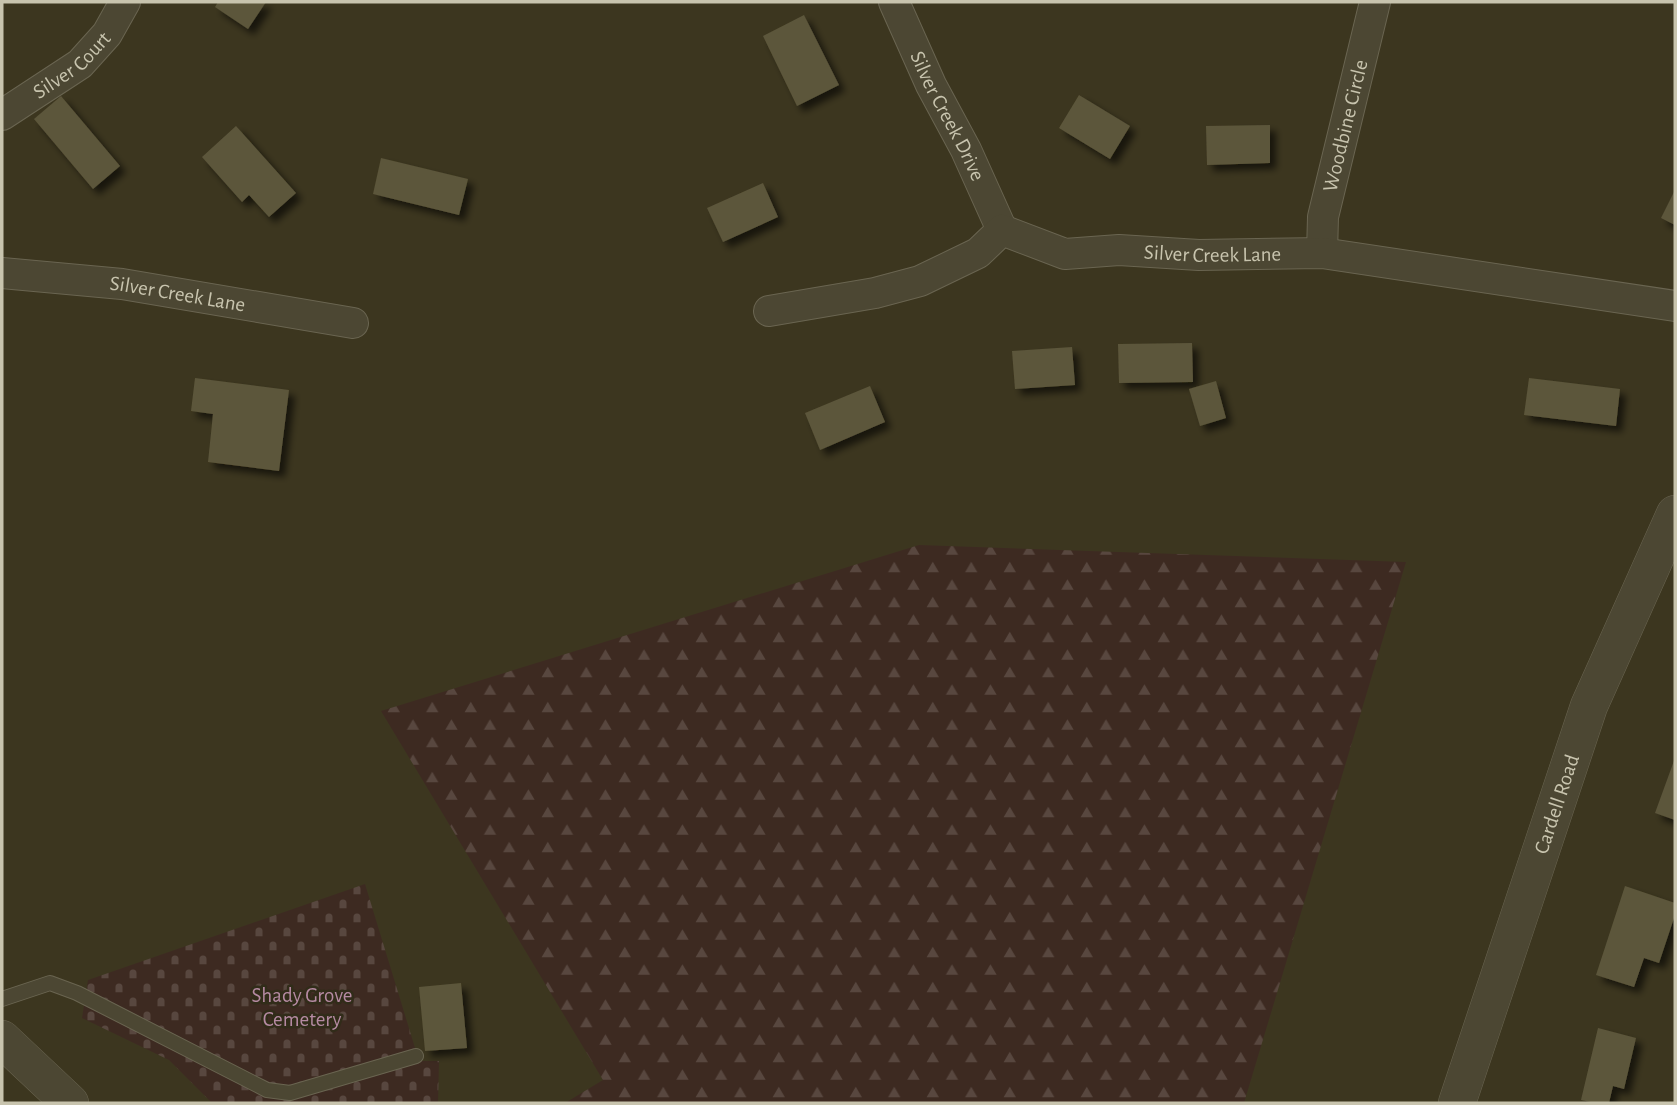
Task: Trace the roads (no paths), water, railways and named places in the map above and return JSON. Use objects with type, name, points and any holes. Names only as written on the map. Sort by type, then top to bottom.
[{"type":"street","name":"Silver Court","points":[[2,114],[80,64],[107,34],[125,2]]},
{"type":"street","name":"Silver Creek Drive","points":[[894,2],[1002,230]]},
{"type":"street","name":"Woodbine Circle","points":[[1322,253],[1323,217],[1375,2]]},
{"type":"street","name":"Silver Creek Lane","points":[[1002,230],[1065,254],[1119,250],[1199,255],[1322,253],[1675,306]]},
{"type":"street","points":[[769,311],[874,293],[920,281],[978,253],[1002,230]]},
{"type":"street","name":"Silver Creek Lane","points":[[2,273],[122,284],[353,323]]},
{"type":"street","name":"Cardell Road","points":[[1457,1103],[1589,706],[1675,514]]},
{"type":"street","points":[[2,1039],[69,1103]]},
{"type":"lane","points":[[2,999],[50,983],[77,993],[267,1090],[290,1093],[416,1056]]},
{"type":"park label","name":"Shady Grove Cemetery","points":[[302,1007]]}]
